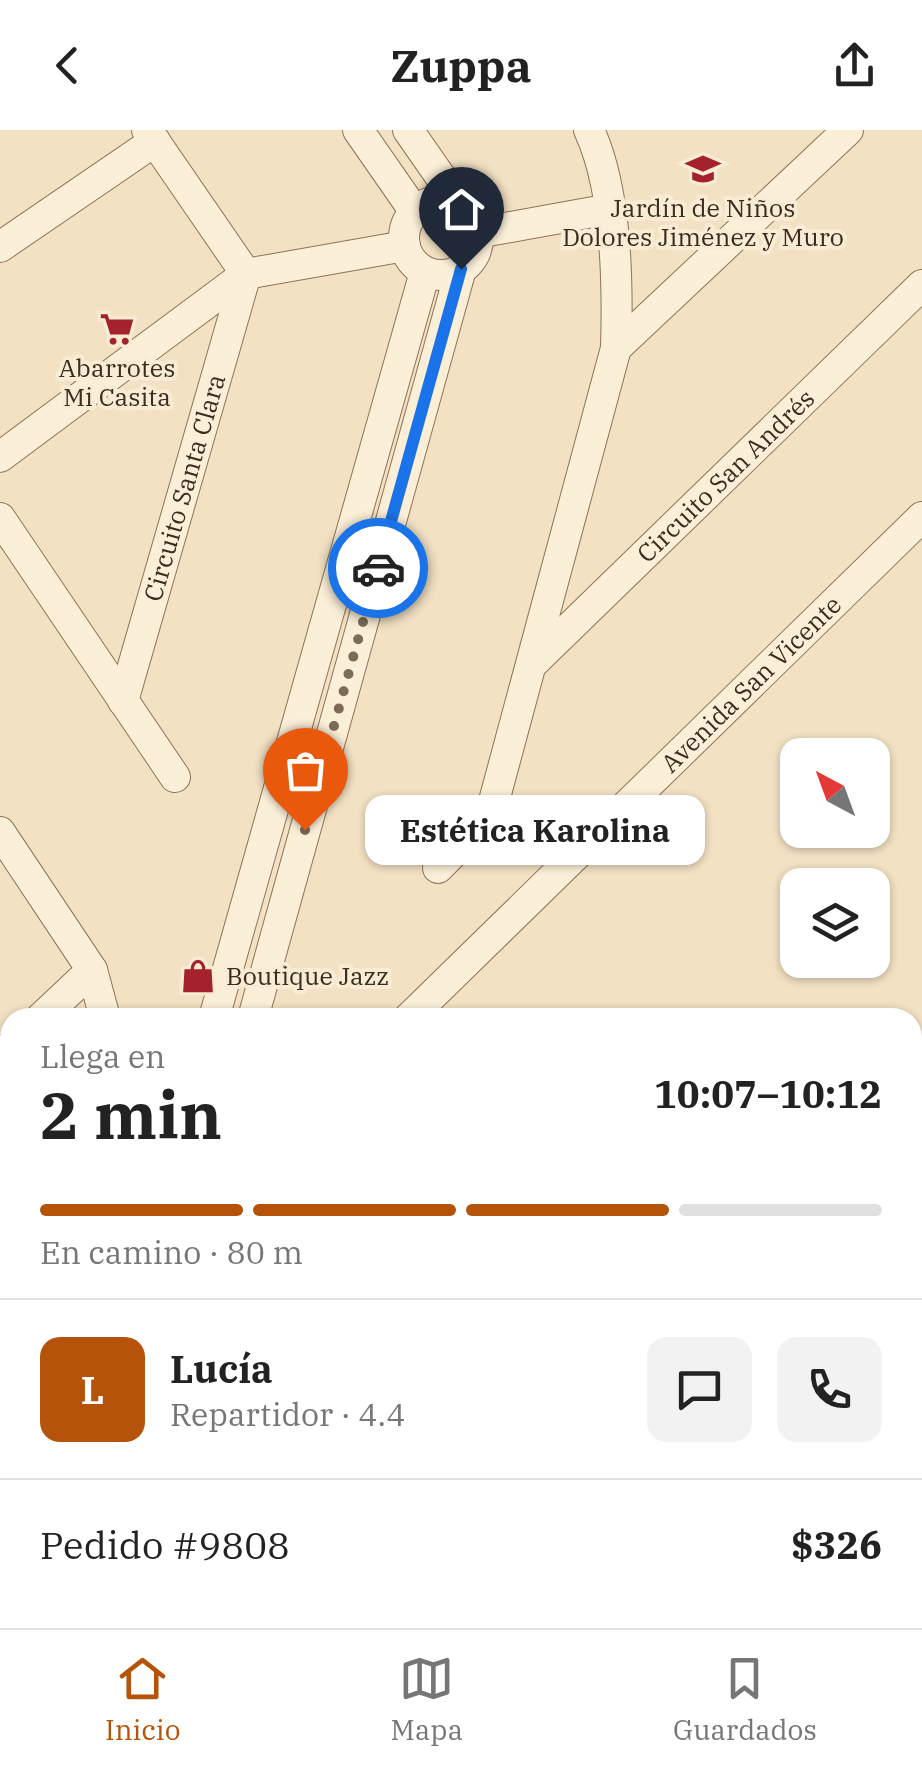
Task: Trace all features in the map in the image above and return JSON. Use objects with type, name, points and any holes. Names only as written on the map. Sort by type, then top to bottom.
[{"type":"street","points":[[358,130],[415,212]]},
{"type":"street","points":[[257,1008],[461,269],[474,254],[470,221],[408,130]]},
{"type":"street","points":[[438,868],[490,816],[616,348],[618,284],[610,209],[596,144],[588,130]]},
{"type":"street","points":[[616,348],[848,130]]},
{"type":"street","points":[[0,248],[151,136],[246,274]]},
{"type":"street","points":[[461,269],[449,274],[425,272],[415,265],[405,246],[406,226],[415,212],[436,202],[457,205],[470,221]]},
{"type":"street","points":[[470,221],[610,209]]},
{"type":"street","points":[[0,456],[246,274],[405,246]]},
{"type":"street","points":[[217,1008],[425,272]]},
{"type":"street","name":"Circuito Santa Clara","points":[[124,701],[246,274]]},
{"type":"street","name":"Circuito San Andrés","points":[[530,666],[922,285]]},
{"type":"street","name":"Avenida San Vicente","points":[[419,1008],[922,517]]},
{"type":"street","points":[[0,518],[175,777]]},
{"type":"street","points":[[5,853],[92,970],[102,1008]]},
{"type":"street","points":[[52,1008],[92,970]]},
{"type":"way so far","points":[[305,830],[378,568]]},
{"type":"place","name":"Jardín de Niños Dolores Jiménez y Muro","points":[[703,169]]},
{"type":"place","name":"Abarrotes Mi Casita","points":[[117,329]]},
{"type":"place","name":"Estética Karolina","points":[[305,830]]},
{"type":"place","name":"Boutique Jazz","points":[[198,976]]},
{"type":"route","points":[[378,568],[461,269]]}]
